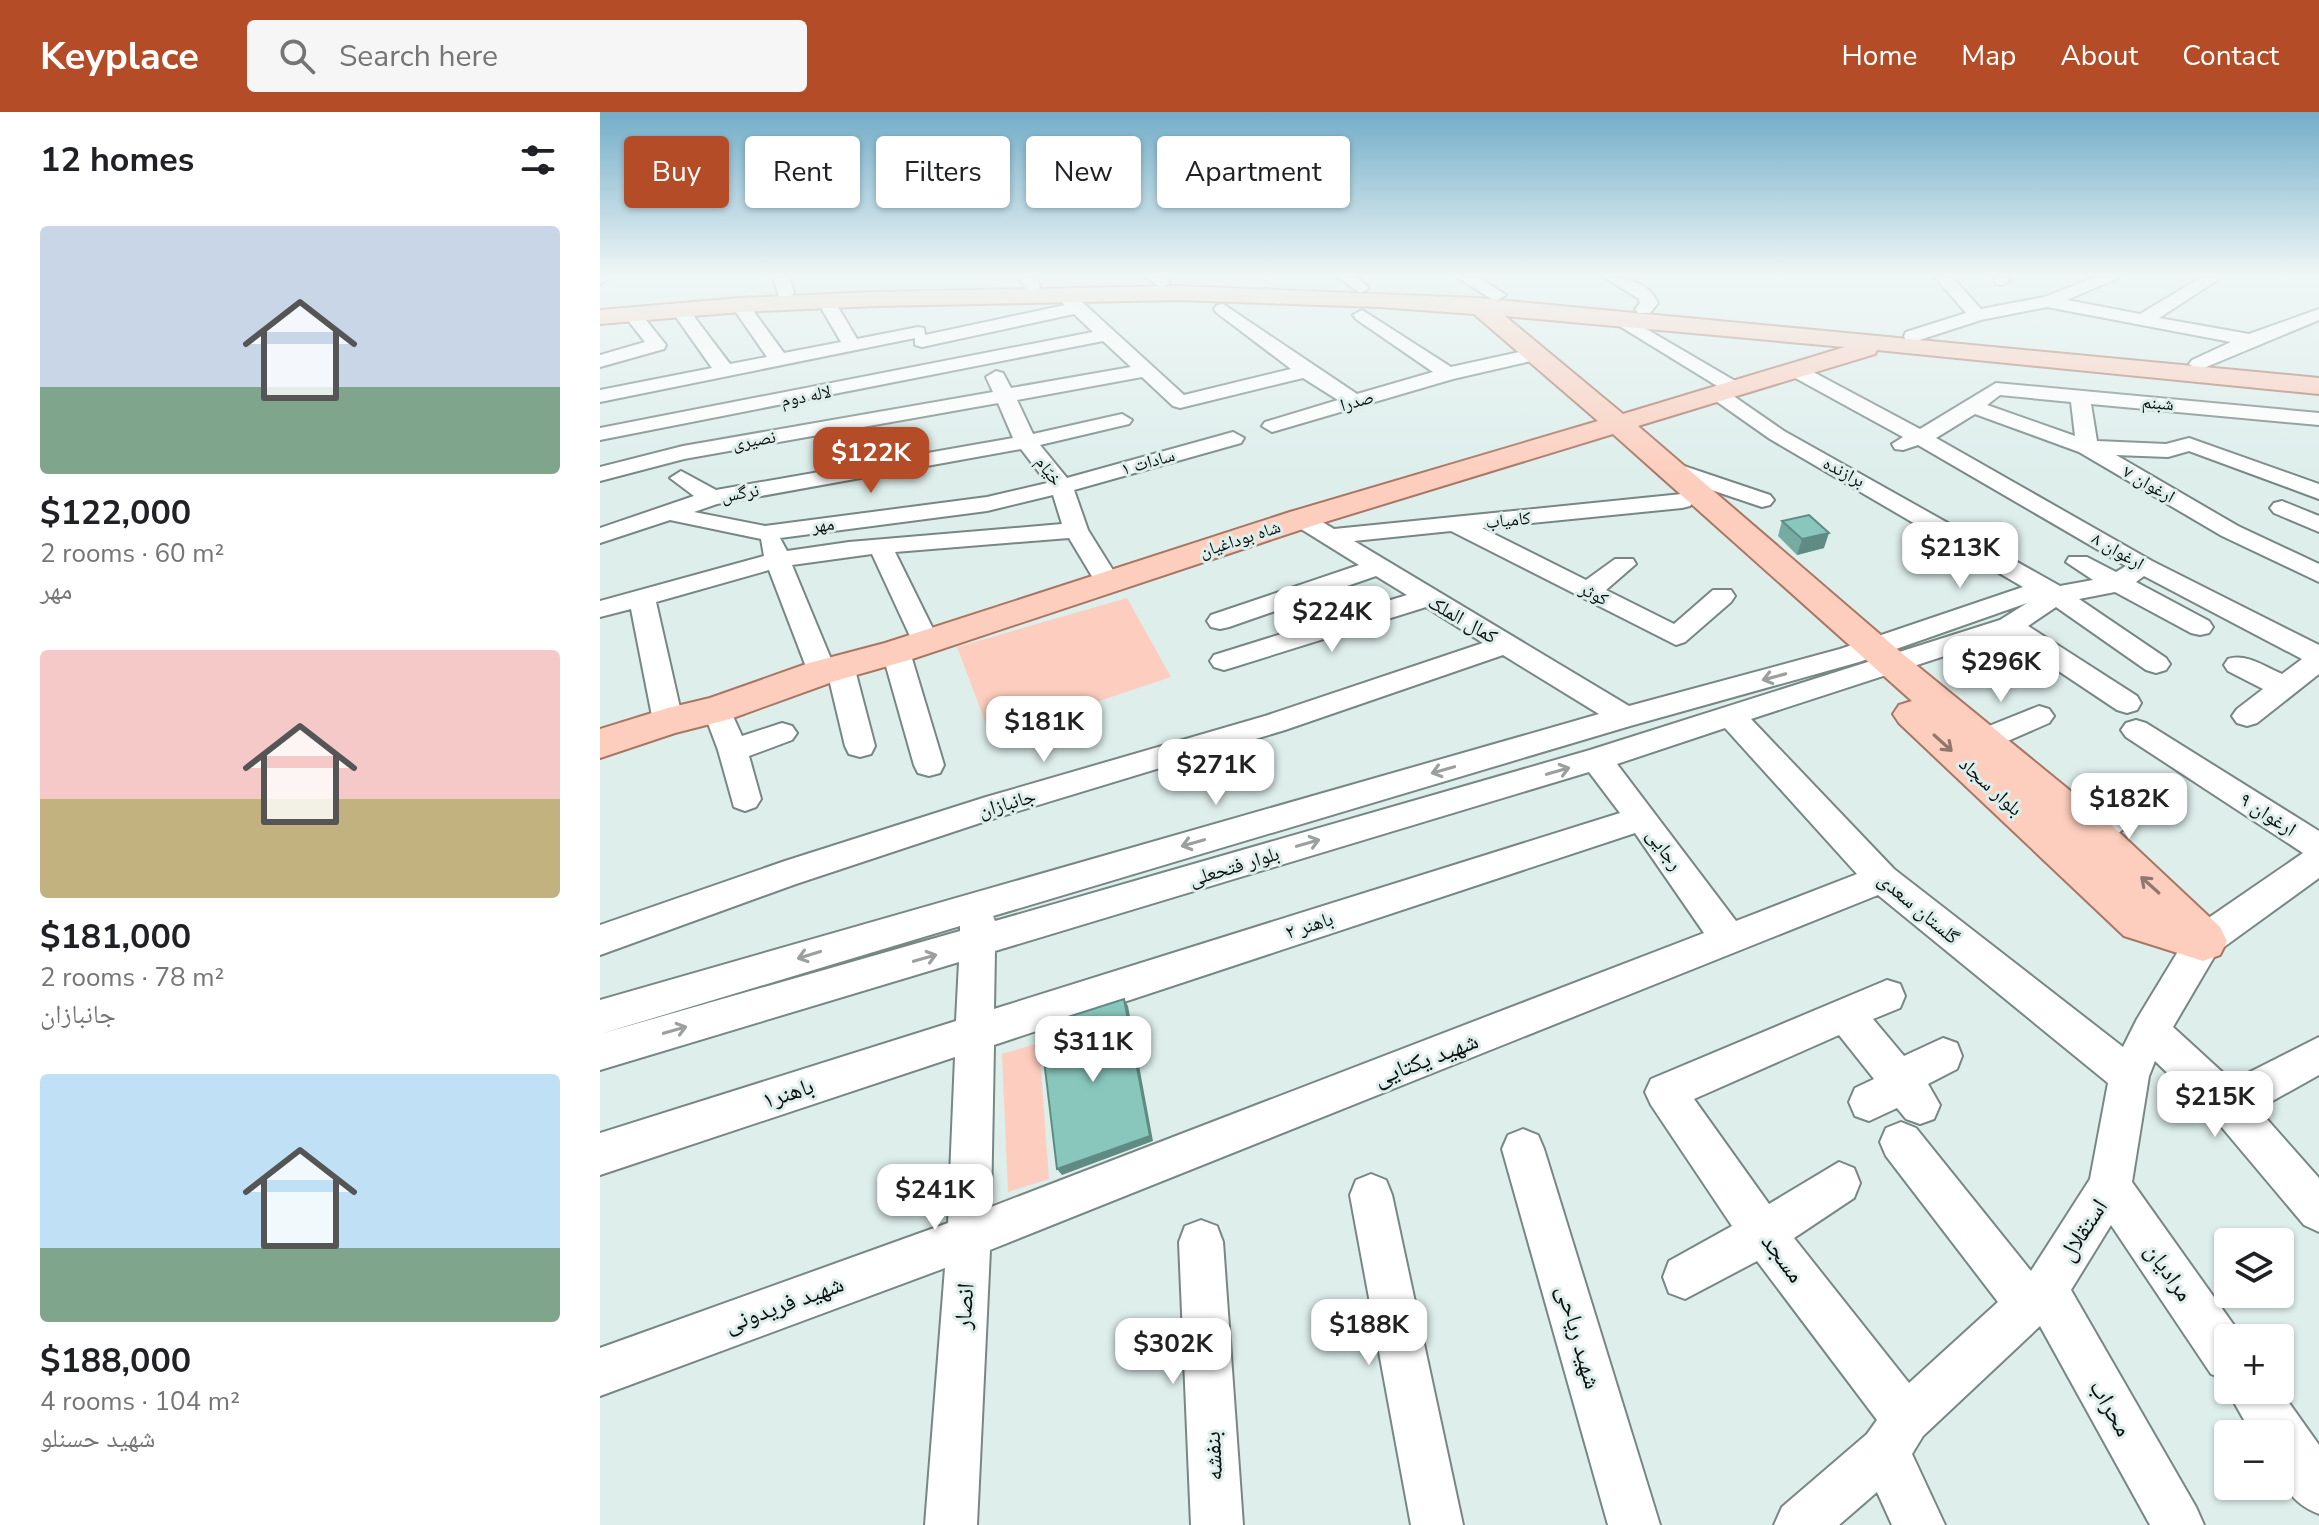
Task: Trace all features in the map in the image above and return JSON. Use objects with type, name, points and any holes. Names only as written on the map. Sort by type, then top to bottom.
[{"type":"main road","name":"بلوار سجاد","points":[[1527,343],[1617,423],[1677,485],[1869,659],[2140,922],[2204,941]]},
{"type":"main road","points":[[1822,343],[1831,359]]},
{"type":"main road","points":[[1867,343],[2199,364],[2319,375]]},
{"type":"main road","points":[[1965,343],[2319,386]]},
{"type":"main road","name":"شاه بوداغیان","points":[[600,744],[668,721],[717,710],[831,669],[911,646],[1301,519],[1884,345]]},
{"type":"main road","name":"بلوار سجاد","points":[[1869,659],[1985,740],[2169,903],[2204,941]]},
{"type":"street","points":[[600,361],[657,345],[655,343]]},
{"type":"street","points":[[704,343],[724,370]]},
{"type":"street","points":[[767,343],[778,358]]},
{"type":"street","points":[[600,396],[860,343]]},
{"type":"street","points":[[957,343],[966,363]]},
{"type":"street","name":"لاله دوم","points":[[600,434],[1066,343]]},
{"type":"street","points":[[1113,343],[1180,402],[1306,371]]},
{"type":"street","points":[[1268,343],[1354,401]]},
{"type":"street","points":[[1403,343],[1448,374]]},
{"type":"street","name":"برازنده","points":[[1655,343],[1726,392],[1766,438],[1819,459],[1861,491],[2056,595],[2156,664]]},
{"type":"street","points":[[2199,364],[2244,343]]},
{"type":"street","name":"صدرا","points":[[1272,426],[1448,374],[1537,354]]},
{"type":"street","name":"خیّام","points":[[989,359],[1026,442],[1062,486],[1076,530],[1108,583]]},
{"type":"street","name":"ارغوان ۸","points":[[1795,370],[1866,408],[1910,441],[2319,658]]},
{"type":"street","name":"نصیری","points":[[600,474],[683,453],[1143,371]]},
{"type":"street","name":"شبنم","points":[[1973,407],[1996,389],[2319,419]]},
{"type":"street","points":[[2080,396],[2087,447],[2168,451],[2189,444],[2319,492]]},
{"type":"street","points":[[1910,441],[1973,407]]},
{"type":"street","name":"ارغوان ۷","points":[[1973,407],[2087,447],[2230,531],[2319,574]]},
{"type":"street","points":[[1841,418],[1866,408]]},
{"type":"street","name":"نرگس","points":[[600,536],[712,498],[1026,442],[1122,420]]},
{"type":"street","name":"سادات ۱","points":[[1062,486],[1233,438]]},
{"type":"street","points":[[1793,467],[1819,459]]},
{"type":"street","points":[[681,478],[712,498]]},
{"type":"street","points":[[1677,485],[1762,500]]},
{"type":"street","name":"کامیاب","points":[[1333,536],[1457,525],[1677,485]]},
{"type":"street","name":"مهر","points":[[679,516],[765,533],[987,504],[1062,486]]},
{"type":"street","points":[[2282,508],[2319,525]]},
{"type":"street","name":"کمال الملک","points":[[1301,519],[1625,717]]},
{"type":"street","name":"کوثر","points":[[1457,525],[1676,636],[1722,596]]},
{"type":"street","points":[[600,609],[780,559],[849,549],[1076,530]]},
{"type":"street","points":[[765,533],[831,669],[860,746]]},
{"type":"street","points":[[881,548],[911,646],[929,765]]},
{"type":"street","points":[[2078,562],[2200,627]]},
{"type":"street","points":[[1588,591],[1624,564]]},
{"type":"street","points":[[2056,595],[2116,584],[2143,566]]},
{"type":"street","points":[[1220,621],[1378,567]]},
{"type":"street","name":"بلوار فتحعلی","points":[[600,1017],[978,924],[1596,759],[1730,715],[2027,594],[2056,595]]},
{"type":"street","name":"بلوار فتحعلی","points":[[600,1052],[978,924],[1625,717],[2009,626],[2056,595]]},
{"type":"street","points":[[642,597],[668,721]]},
{"type":"street","points":[[1224,661],[1426,598]]},
{"type":"street","name":"ارغوان ۹","points":[[2009,626],[2132,717],[2200,756],[2316,864]]},
{"type":"street","name":"جانبازان","points":[[600,940],[785,874],[986,809],[1275,723],[1507,644]]},
{"type":"street","points":[[2247,716],[2319,658]]},
{"type":"street","points":[[2238,665],[2284,687]]},
{"type":"street","points":[[717,710],[733,750],[745,799]]},
{"type":"street","name":"گلستان سعدی","points":[[1730,715],[1882,879],[2129,1076]]},
{"type":"street","points":[[1985,740],[2039,716]]},
{"type":"street","points":[[733,750],[782,733]]},
{"type":"street","name":"رجایی","points":[[1596,759],[1730,941]]},
{"type":"street","points":[[2092,834],[2132,804]]},
{"type":"street","name":"باهنر ۲","points":[[976,1032],[1642,818]]},
{"type":"street","name":"استقلال","points":[[1800,1525],[2036,1297],[2110,1187],[2129,1076],[2150,1031],[2204,941],[2316,864]]},
{"type":"street","name":"شهید یکتایی","points":[[969,1237],[1882,879]]},
{"type":"street","name":"انصار","points":[[951,1525],[969,1237],[978,924]]},
{"type":"street","points":[[1887,996],[1847,1016],[1898,1093],[1943,1056]]},
{"type":"street","name":"مسجد","points":[[1847,1016],[1665,1092],[1763,1233],[1896,1435],[1919,1525]]},
{"type":"street","points":[[2150,1031],[2228,1104],[2319,1210]]},
{"type":"street","name":"باهنر۱","points":[[600,1154],[976,1032]]},
{"type":"street","points":[[2228,1104],[2319,1055]]},
{"type":"street","name":"محراب","points":[[1901,1142],[2036,1297],[2178,1525]]},
{"type":"street","name":"شهید ریاحی","points":[[1523,1149],[1634,1525]]},
{"type":"street","points":[[1685,1277],[1763,1233],[1839,1183]]},
{"type":"street","name":"مرادیان","points":[[2110,1187],[2214,1337]]},
{"type":"street","points":[[1371,1195],[1437,1525]]},
{"type":"street","name":"شهید فریدونی","points":[[600,1372],[969,1237]]},
{"type":"street","name":"بنفشه","points":[[1201,1242],[1217,1525]]},
{"type":"street","points":[[2261,1404],[2319,1489]]},
{"type":"shaded area","points":[[1127,598],[1171,677],[991,737],[957,647]]},
{"type":"shaded area","points":[[1039,1043],[1049,1179],[1008,1192],[1002,1054]]},
{"type":"building","points":[[1809,515],[1829,533],[1802,539],[1782,521]]},
{"type":"building","points":[[1124,999],[1150,1136],[1057,1169],[1040,1026]]}]
